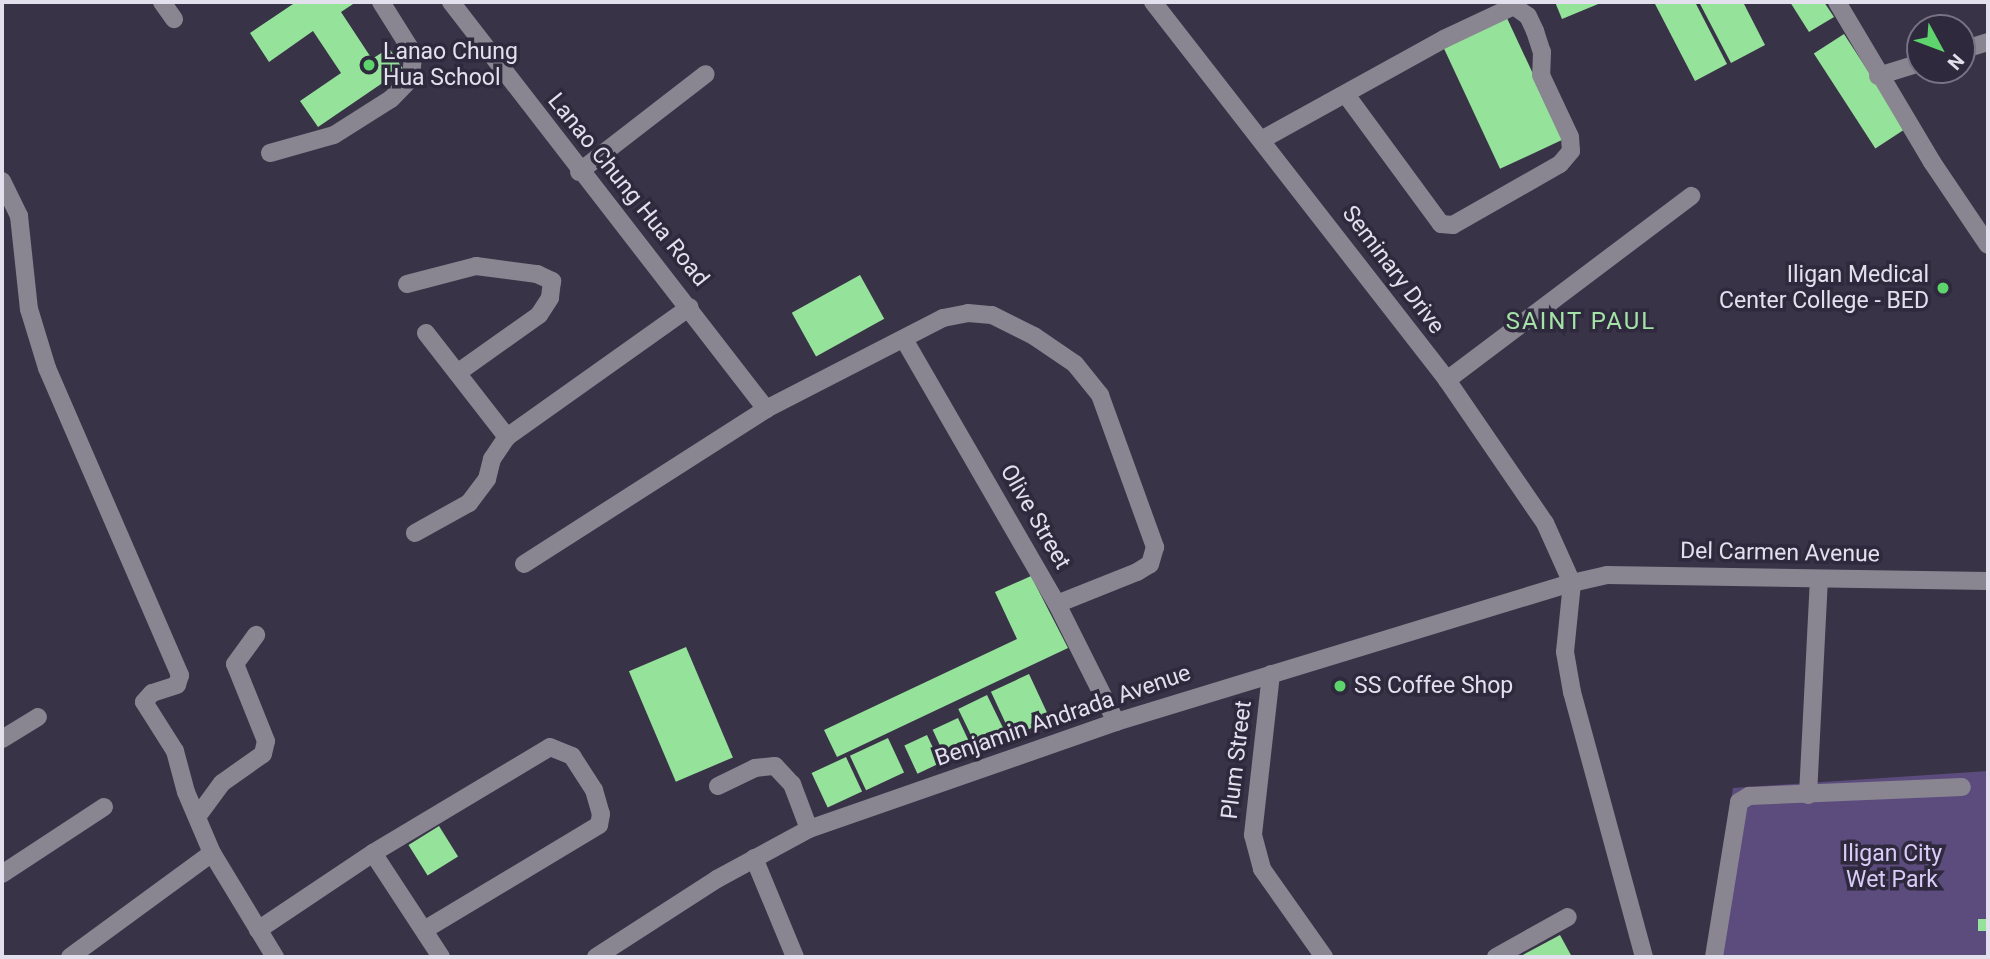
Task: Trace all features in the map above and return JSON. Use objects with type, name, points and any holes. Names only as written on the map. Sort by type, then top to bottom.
[{"type":"street","points":[[162,2],[174,19]]},
{"type":"street","points":[[270,153],[334,135],[391,99],[411,78],[413,53],[381,2]]},
{"type":"street","name":"Lanao Chung Hua Road","points":[[451,2],[579,172],[690,307],[766,409]]},
{"type":"street","name":"Seminary Drive","points":[[1153,2],[1263,139],[1447,380],[1545,523],[1572,583]]},
{"type":"street","points":[[1837,2],[1878,76],[1988,246]]},
{"type":"street","points":[[1263,139],[1347,96],[1444,39],[1514,6],[1528,16],[1535,31],[1542,52],[1541,75],[1570,137],[1571,151],[1560,164],[1453,225],[1441,224],[1347,96]]},
{"type":"street","points":[[1878,76],[1906,67]]},
{"type":"street","points":[[579,172],[706,75]]},
{"type":"street","points":[[2,181],[19,216],[29,309],[47,368],[180,675],[177,685],[144,700],[175,751],[212,853],[275,957]]},
{"type":"street","points":[[1447,380],[1691,196]]},
{"type":"street","points":[[407,284],[476,267],[537,274],[552,281],[550,298],[539,315],[457,373]]},
{"type":"street","points":[[415,533],[469,503],[507,437],[690,307]]},
{"type":"street","points":[[524,564],[766,409],[905,341],[943,318],[992,316],[1034,335],[1075,364],[1100,395],[1154,555],[1137,572],[1057,604]]},
{"type":"street","points":[[425,333],[507,437]]},
{"type":"street","name":"Olive Street","points":[[905,341],[1057,604],[1116,722]]},
{"type":"street","name":"Del Carmen Avenue","points":[[1572,583],[1607,575],[1819,581],[1988,581]]},
{"type":"street","points":[[1808,794],[1819,581]]},
{"type":"street","points":[[1572,583],[1565,652],[1572,692],[1644,957]]},
{"type":"street","name":"Benjamin Andrada Avenue","points":[[600,956],[754,858],[809,829],[1116,722],[1572,583]]},
{"type":"street","points":[[197,817],[222,783],[263,754],[266,741],[235,664],[256,635]]},
{"type":"street","name":"Plum Street","points":[[1271,674],[1253,835],[1262,869],[1324,957]]},
{"type":"street","points":[[2,739],[38,717]]},
{"type":"street","points":[[258,930],[373,853],[550,747],[572,756],[594,790],[601,814],[600,825],[424,930]]},
{"type":"street","points":[[718,786],[755,768],[775,766],[792,784],[809,829]]},
{"type":"street","points":[[1714,957],[1739,802],[1749,796],[1962,787]]},
{"type":"street","points":[[2,874],[104,807]]},
{"type":"street","points":[[70,957],[212,853]]},
{"type":"street","points":[[373,853],[441,957]]},
{"type":"street","points":[[754,858],[795,957]]},
{"type":"street","points":[[1496,957],[1568,917]]},
{"type":"green space","name":"Iligan City Wet Park","points":[[1988,771],[1988,957],[1706,957],[1733,788]]},
{"type":"building","name":"Lanao Chung Hua School","points":[[296,2],[356,2],[341,12],[372,59],[389,48],[403,69],[318,127],[300,101],[341,73],[313,31],[269,62],[250,33]]},
{"type":"building","points":[[1555,2],[1603,2],[1562,19]]},
{"type":"building","points":[[1654,2],[1695,2],[1727,64],[1695,81]]},
{"type":"building","points":[[1699,2],[1743,2],[1765,45],[1731,63]]},
{"type":"building","points":[[1790,2],[1824,2],[1834,17],[1809,32]]},
{"type":"building","points":[[1506,16],[1563,139],[1500,169],[1443,46]]},
{"type":"building","points":[[1844,34],[1906,129],[1875,148],[1814,54]]},
{"type":"building","points":[[860,275],[884,319],[816,357],[792,313]]},
{"type":"building","points":[[1031,576],[1068,648],[837,757],[824,730],[1017,639],[995,592]]},
{"type":"building","points":[[686,647],[733,757],[676,782],[629,671]]},
{"type":"building","points":[[1029,674],[1050,719],[1012,737],[991,692]]},
{"type":"building","points":[[987,695],[1008,739],[980,753],[958,709]]},
{"type":"building","points":[[958,718],[970,744],[945,756],[933,730]]},
{"type":"building","points":[[927,735],[940,763],[917,774],[904,746]]},
{"type":"building","points":[[888,738],[904,772],[866,790],[850,756]]},
{"type":"building","points":[[846,757],[862,791],[828,807],[812,773]]},
{"type":"building","points":[[439,826],[458,857],[428,876],[408,845]]},
{"type":"building","points":[[1978,919],[1988,919],[1988,931],[1978,931]]},
{"type":"building","points":[[1560,935],[1572,957],[1519,957]]},
{"type":"place","name":"Lanao Chung Hua School","points":[[369,65]]},
{"type":"place","name":"Iligan Medical Center College - BED","points":[[1943,288]]},
{"type":"place","name":"SS Coffee Shop","points":[[1340,686]]},
{"type":"district","name":"SAINT PAUL","points":[[1581,322]]}]
